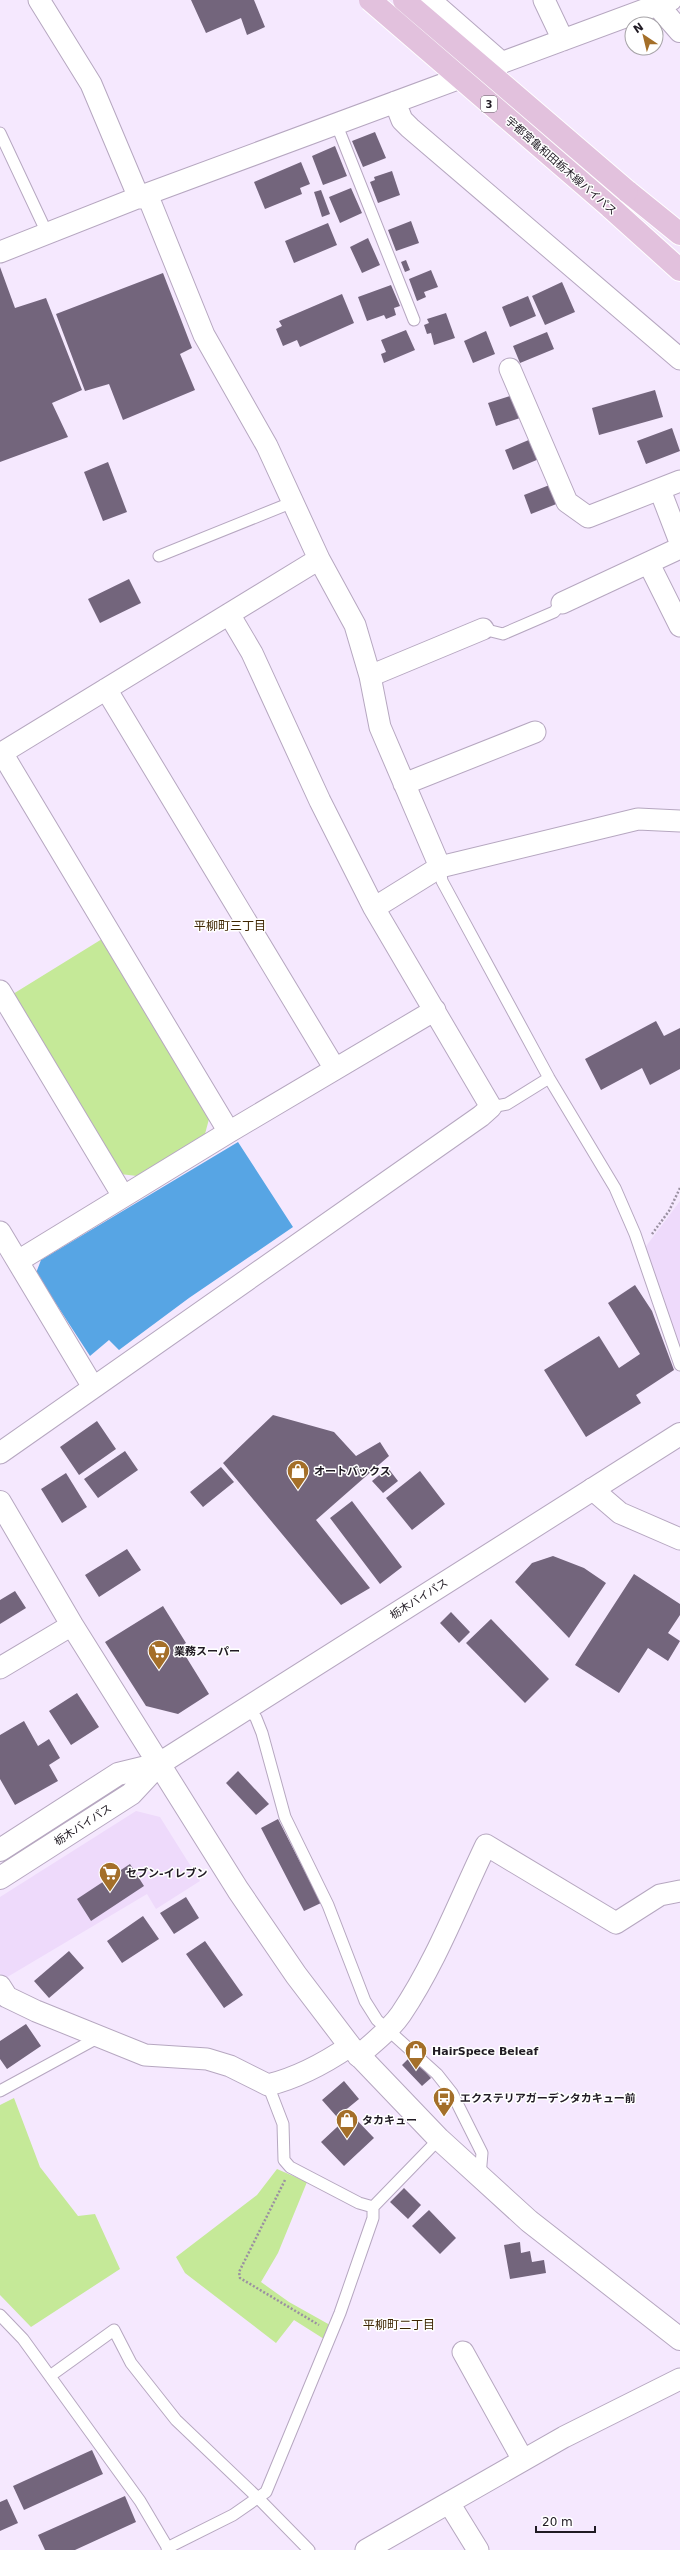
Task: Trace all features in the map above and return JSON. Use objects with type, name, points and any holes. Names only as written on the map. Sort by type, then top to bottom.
[{"type":"main road","name":"宇都宮亀和田栃木線バイパス","points":[[370,0],[610,207],[680,270]]},
{"type":"main road","points":[[404,0],[680,234]]},
{"type":"street","points":[[39,0],[91,84],[143,196],[204,336],[267,446],[319,559],[355,625],[370,676],[380,727],[440,867]]},
{"type":"street","points":[[430,0],[502,63]]},
{"type":"street","points":[[544,0],[563,40]]},
{"type":"street","points":[[0,252],[336,123],[502,63],[661,2],[680,31]]},
{"type":"street","points":[[395,102],[402,120],[410,128],[680,359]]},
{"type":"street","points":[[510,369],[567,502],[588,517],[680,481]]},
{"type":"street","points":[[660,490],[680,542]]},
{"type":"street","points":[[562,603],[649,564],[680,548]]},
{"type":"street","points":[[229,1132],[1,754],[319,559]]},
{"type":"street","points":[[649,564],[680,626]]},
{"type":"street","points":[[0,1453],[475,1120],[491,1107],[374,908],[320,801],[252,653],[229,614]]},
{"type":"street","points":[[370,676],[483,629]]},
{"type":"street","points":[[106,689],[335,1069]]},
{"type":"street","points":[[404,784],[535,732]]},
{"type":"street","points":[[374,908],[440,867],[638,819],[680,821]]},
{"type":"street","points":[[0,991],[123,1196]]},
{"type":"street","points":[[18,1261],[229,1132],[435,1010]]},
{"type":"street","points":[[0,1232],[93,1387]]},
{"type":"street","name":"栃木バイパス","points":[[0,1878],[131,1794],[158,1764],[680,1434]]},
{"type":"street","points":[[592,1489],[620,1513],[680,1539]]},
{"type":"street","points":[[0,1502],[72,1625],[238,1890],[296,1975],[354,2051],[439,2139],[529,2221],[680,2339]]},
{"type":"street","points":[[0,1668],[72,1625]]},
{"type":"street","name":"栃木バイパス","points":[[0,1850],[118,1774],[158,1764]]},
{"type":"street","points":[[0,1986],[7,1997],[36,2011],[145,2055],[206,2059],[230,2066],[268,2085],[299,2074],[334,2057],[354,2051],[388,2029],[401,2014],[430,1964],[486,1845],[616,1923],[660,1895],[680,1891]]},
{"type":"street","points":[[463,2352],[523,2460]]},
{"type":"street","points":[[366,2550],[449,2504],[523,2460],[680,2379]]},
{"type":"street","points":[[449,2504],[478,2550]]},
{"type":"lane","points":[[336,123],[414,320]]},
{"type":"lane","points":[[0,133],[47,234]]},
{"type":"lane","points":[[159,556],[293,502]]},
{"type":"lane","points":[[483,629],[503,634],[554,612],[562,603]]},
{"type":"lane","points":[[440,867],[442,881],[549,1078],[603,1164],[616,1188],[639,1247],[680,1365]]},
{"type":"lane","points":[[491,1107],[507,1104],[549,1078]]},
{"type":"lane","points":[[248,1707],[256,1718],[262,1732],[285,1818],[328,1905],[365,2001],[377,2020],[438,2074],[452,2093],[482,2153],[480,2176]]},
{"type":"lane","points":[[0,2092],[101,2036]]},
{"type":"lane","points":[[268,2085],[283,2124],[284,2160],[290,2167],[359,2203],[373,2207]]},
{"type":"lane","points":[[0,2315],[23,2339],[140,2501],[168,2549],[259,2499],[266,2492],[332,2333],[373,2218],[373,2207],[439,2139]]},
{"type":"lane","points":[[50,2376],[114,2330],[131,2363],[176,2420],[259,2499],[309,2550]]},
{"type":"path","points":[[639,1247],[668,1212],[680,1188]]},
{"type":"path","points":[[290,2167],[240,2272],[240,2278],[332,2333]]},
{"type":"shaded area","points":[[680,1201],[680,1348],[644,1249]]},
{"type":"shaded area","points":[[136,1811],[160,1817],[200,1881],[156,1909],[147,1894],[4,1979],[0,1973],[0,1897]]},
{"type":"green space","points":[[102,939],[209,1119],[205,1134],[137,1176],[120,1174],[13,994]]},
{"type":"green space","points":[[14,2098],[40,2167],[78,2216],[95,2214],[120,2269],[31,2327],[0,2295],[0,2105]]},
{"type":"green space","points":[[277,2169],[307,2182],[278,2253],[261,2282],[289,2302],[330,2325],[324,2339],[294,2320],[276,2343],[185,2273],[176,2257],[257,2195]]},
{"type":"water","points":[[238,1142],[293,1227],[189,1298],[119,1350],[109,1340],[90,1356],[36,1273],[41,1260]]},
{"type":"building","points":[[191,0],[254,0],[265,27],[247,35],[241,18],[206,33]]},
{"type":"building","points":[[375,132],[386,158],[363,167],[352,141]]},
{"type":"building","points":[[335,146],[347,176],[323,185],[312,156]]},
{"type":"building","points":[[301,162],[310,184],[300,188],[302,194],[265,209],[254,182]]},
{"type":"building","points":[[392,171],[400,195],[378,203],[370,182],[375,180],[374,177]]},
{"type":"building","points":[[351,188],[362,213],[340,223],[329,197]]},
{"type":"building","points":[[321,190],[330,214],[322,217],[314,192]]},
{"type":"building","points":[[411,221],[419,243],[396,251],[388,230]]},
{"type":"building","points":[[328,223],[337,245],[294,263],[285,241]]},
{"type":"building","points":[[368,238],[380,265],[362,273],[350,247]]},
{"type":"building","points":[[406,260],[410,270],[405,272],[401,262]]},
{"type":"building","points":[[0,267],[15,308],[46,298],[82,390],[52,403],[68,437],[0,462]]},
{"type":"building","points":[[431,270],[438,287],[424,292],[426,297],[417,301],[409,279]]},
{"type":"building","points":[[163,273],[192,348],[180,354],[195,390],[123,420],[109,384],[85,391],[56,314]]},
{"type":"building","points":[[562,282],[575,312],[545,325],[532,296]]},
{"type":"building","points":[[391,285],[400,306],[394,308],[396,315],[386,319],[384,315],[367,321],[358,297]]},
{"type":"building","points":[[342,294],[354,323],[300,347],[297,340],[283,346],[276,329],[282,326],[279,321]]},
{"type":"building","points":[[528,296],[536,316],[510,327],[502,307]]},
{"type":"building","points":[[446,313],[455,338],[434,345],[431,333],[427,334],[424,325],[429,323],[427,319]]},
{"type":"building","points":[[406,330],[415,350],[384,363],[381,354],[386,352],[381,340]]},
{"type":"building","points":[[486,331],[495,354],[473,363],[464,341]]},
{"type":"building","points":[[547,332],[554,349],[520,363],[513,346]]},
{"type":"building","points":[[655,390],[663,417],[599,435],[592,408]]},
{"type":"building","points":[[513,395],[520,418],[496,426],[488,403]]},
{"type":"building","points":[[672,428],[680,451],[646,464],[637,441]]},
{"type":"building","points":[[531,439],[539,459],[513,470],[505,450]]},
{"type":"building","points":[[108,462],[127,512],[103,521],[84,472]]},
{"type":"building","points":[[552,484],[559,503],[531,514],[524,495]]},
{"type":"building","points":[[129,579],[141,603],[100,623],[88,599]]},
{"type":"building","points":[[656,1021],[664,1036],[680,1028],[680,1069],[650,1085],[642,1068],[601,1090],[585,1059]]},
{"type":"building","points":[[635,1285],[652,1311],[674,1370],[636,1395],[641,1403],[586,1437],[544,1370],[599,1336],[619,1368],[640,1354],[608,1303]]},
{"type":"building","name":"オートバックス","points":[[273,1415],[334,1432],[356,1456],[380,1442],[389,1456],[316,1520],[370,1588],[341,1605],[223,1463]]},
{"type":"building","points":[[97,1421],[116,1449],[79,1475],[60,1447]]},
{"type":"building","points":[[125,1451],[138,1470],[98,1498],[84,1479]]},
{"type":"building","points":[[221,1467],[234,1482],[203,1507],[190,1492]]},
{"type":"building","points":[[388,1468],[398,1481],[383,1493],[372,1481]]},
{"type":"building","points":[[420,1471],[445,1504],[412,1530],[386,1498]]},
{"type":"building","points":[[66,1473],[87,1507],[62,1523],[41,1489]]},
{"type":"building","points":[[352,1501],[402,1567],[380,1584],[330,1518]]},
{"type":"building","points":[[127,1549],[141,1570],[99,1597],[85,1575]]},
{"type":"building","points":[[553,1556],[584,1568],[606,1583],[569,1638],[515,1582],[532,1563]]},
{"type":"building","points":[[634,1574],[680,1604],[680,1615],[668,1633],[680,1641],[668,1661],[648,1648],[619,1693],[575,1665]]},
{"type":"building","points":[[15,1591],[26,1608],[0,1624],[0,1600]]},
{"type":"building","name":"業務スーパー","points":[[163,1606],[186,1643],[180,1647],[209,1694],[178,1714],[146,1706],[105,1642]]},
{"type":"building","points":[[451,1612],[470,1632],[459,1643],[440,1623]]},
{"type":"building","points":[[491,1619],[549,1679],[525,1703],[466,1643]]},
{"type":"building","points":[[77,1693],[99,1727],[71,1745],[49,1711]]},
{"type":"building","points":[[24,1721],[38,1746],[49,1739],[60,1758],[49,1765],[58,1781],[15,1805],[0,1779],[0,1735]]},
{"type":"building","points":[[238,1771],[269,1804],[256,1815],[226,1783]]},
{"type":"building","points":[[278,1819],[321,1903],[304,1911],[261,1828]]},
{"type":"building","name":"セブン-イレブン","points":[[130,1864],[144,1886],[91,1921],[77,1899]]},
{"type":"building","points":[[186,1897],[199,1918],[174,1934],[160,1913]]},
{"type":"building","points":[[143,1916],[159,1939],[122,1963],[107,1941]]},
{"type":"building","points":[[205,1941],[243,1995],[224,2008],[186,1954]]},
{"type":"building","points":[[69,1951],[84,1968],[49,1998],[34,1981]]},
{"type":"building","points":[[26,2024],[41,2046],[7,2069],[0,2059],[0,2041]]},
{"type":"building","name":"HairSpece Beleaf","points":[[411,2056],[431,2078],[422,2086],[402,2065]]},
{"type":"building","points":[[344,2081],[359,2099],[337,2117],[322,2100]]},
{"type":"building","name":"タカキュー","points":[[351,2114],[374,2138],[344,2166],[321,2142]]},
{"type":"building","points":[[404,2188],[421,2205],[408,2219],[390,2202]]},
{"type":"building","points":[[429,2210],[456,2238],[440,2254],[412,2226]]},
{"type":"building","points":[[520,2242],[521,2253],[530,2251],[532,2262],[544,2260],[546,2273],[510,2279],[504,2245]]},
{"type":"building","points":[[92,2450],[103,2474],[24,2510],[13,2486]]},
{"type":"building","points":[[125,2496],[136,2522],[75,2550],[45,2550],[38,2535]]},
{"type":"building","points":[[7,2499],[18,2523],[0,2531],[0,2502]]},
{"type":"place","name":"オートバックス","points":[[298,1490]]},
{"type":"place","name":"業務スーパー","points":[[159,1670]]},
{"type":"place","name":"セブン-イレブン","points":[[110,1892]]},
{"type":"place","name":"HairSpece Beleaf","points":[[416,2070]]},
{"type":"place","name":"エクステリアガーデンタカキュー前","points":[[444,2118]]},
{"type":"place","name":"タカキュー","points":[[347,2140]]},
{"type":"district","name":"平柳町三丁目","points":[[230,926]]},
{"type":"district","name":"平柳町二丁目","points":[[399,2325]]}]
